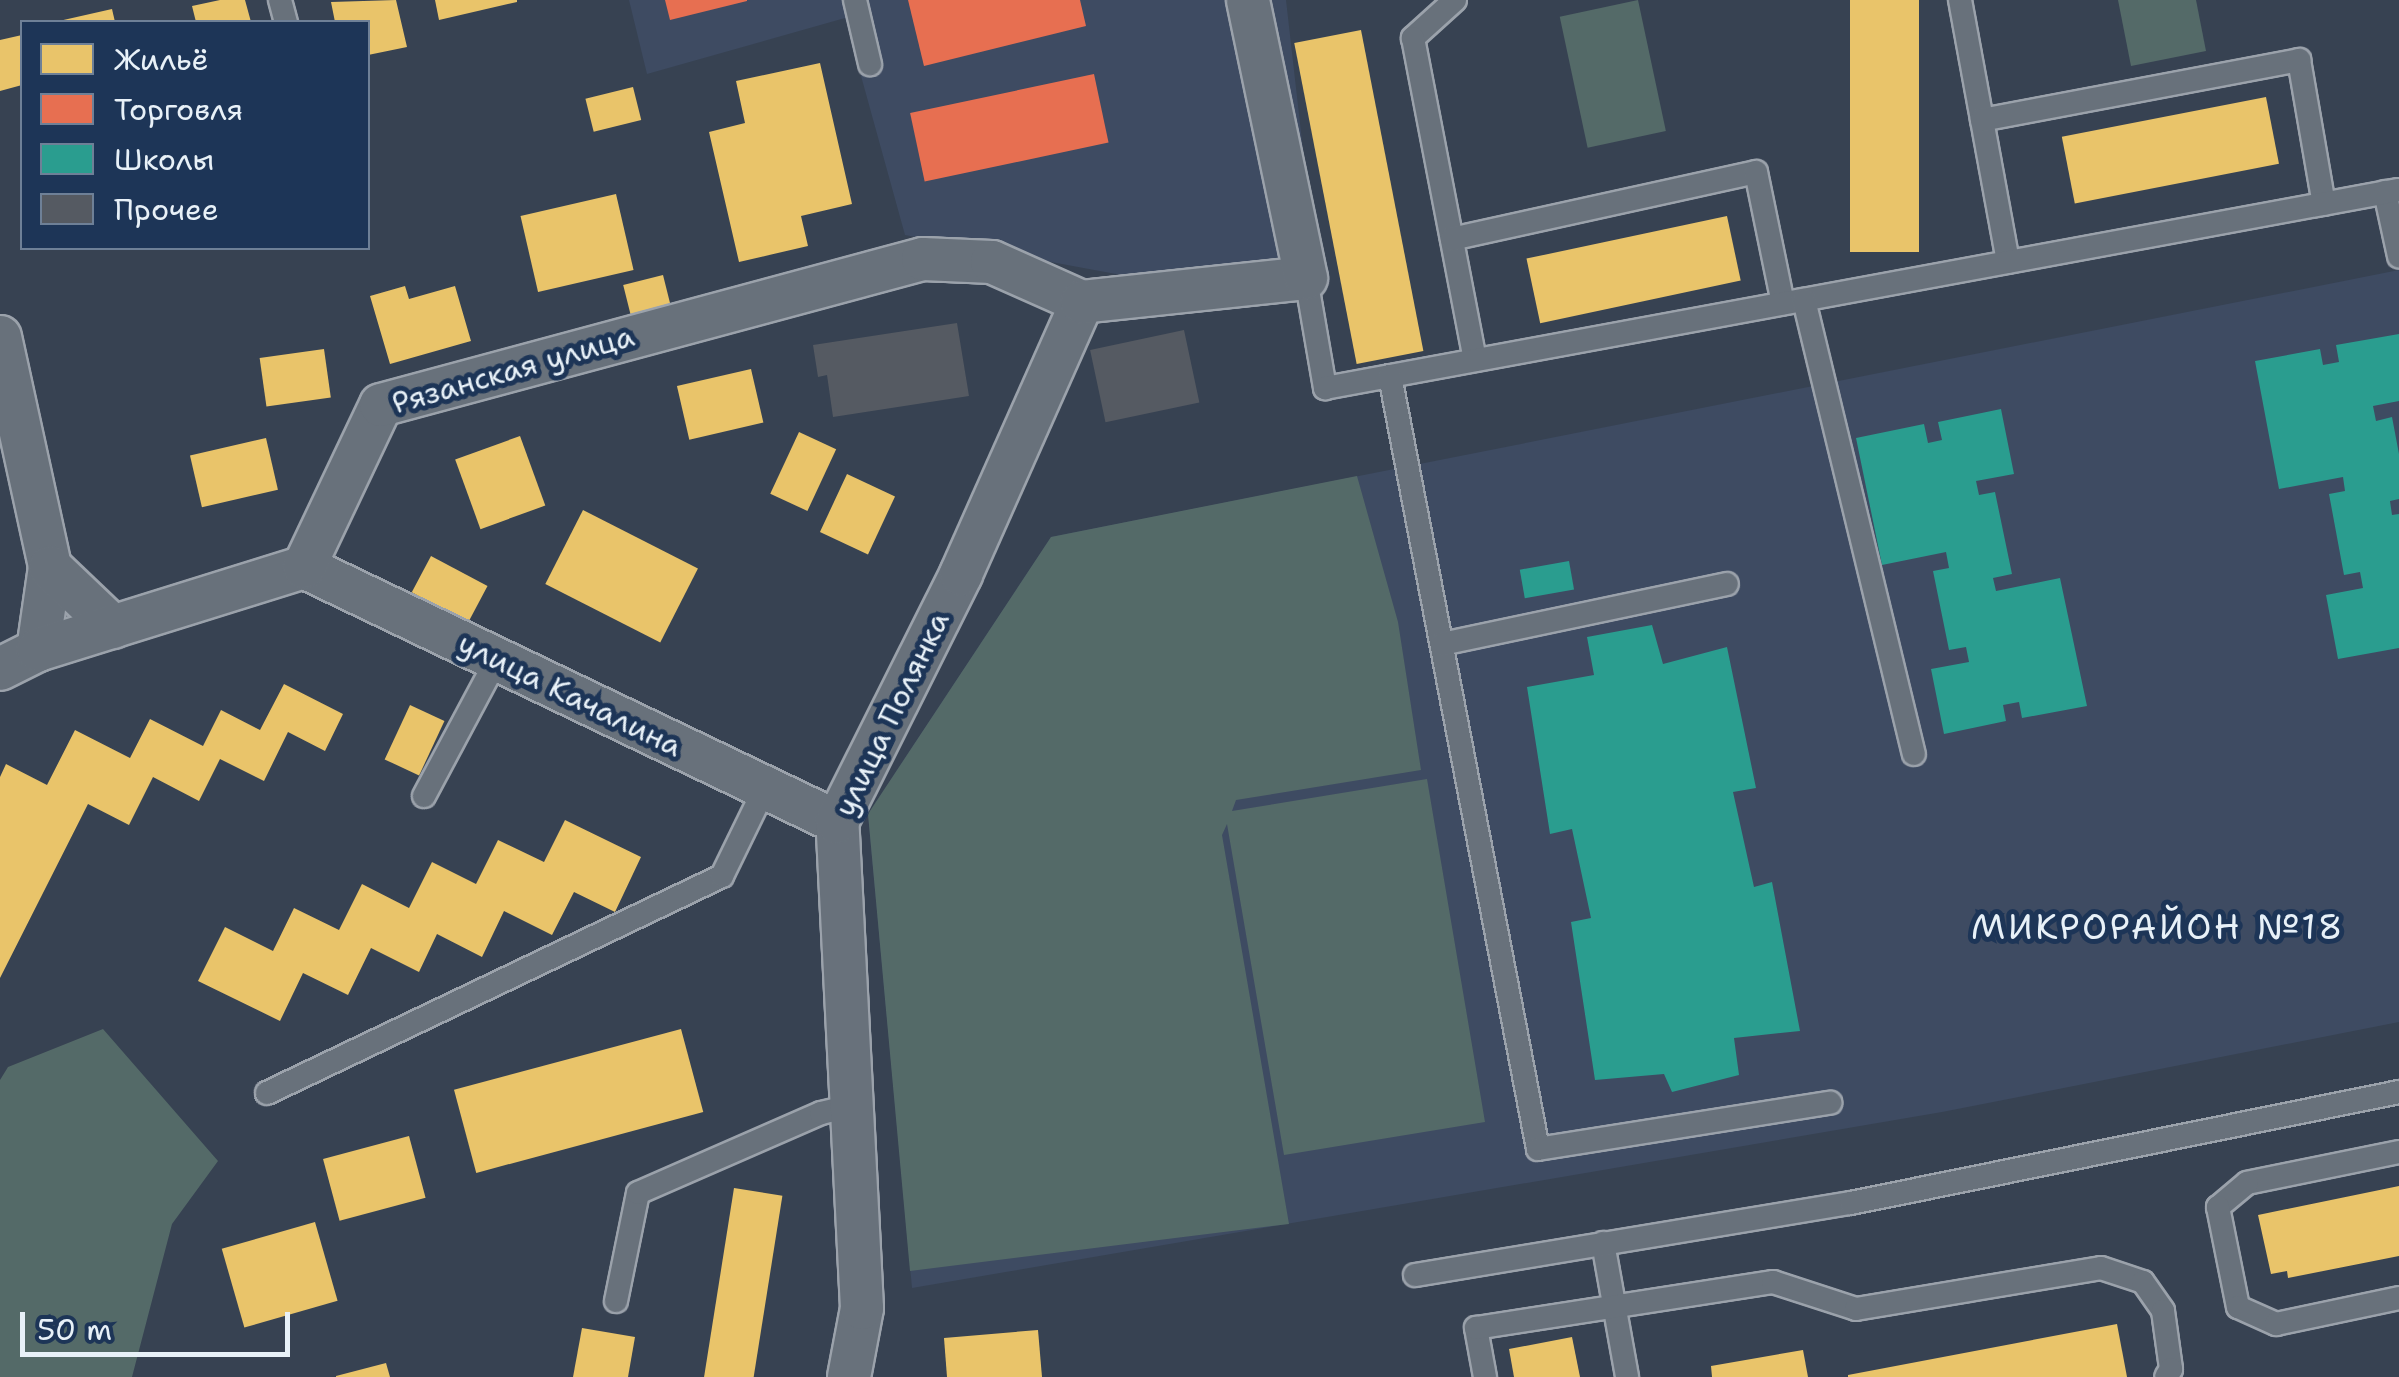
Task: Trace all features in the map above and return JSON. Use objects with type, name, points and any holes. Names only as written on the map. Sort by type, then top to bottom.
[{"type":"street","points":[[1082,302],[1306,278],[1248,0]]},
{"type":"street","name":"Рязанская улица","points":[[304,566],[381,405],[923,259],[992,262],[1082,302]]},
{"type":"street","name":"улица Полянка","points":[[849,1377],[862,1308],[836,822],[961,574],[1082,302]]},
{"type":"street","points":[[0,337],[50,567],[38,650]]},
{"type":"street","points":[[0,670],[38,650],[304,566]]},
{"type":"street","name":"улица Качалина","points":[[304,566],[836,822]]},
{"type":"street","points":[[50,567],[113,627]]},
{"type":"lane","points":[[855,0],[870,64]]},
{"type":"lane","points":[[1455,0],[1413,38],[1474,360]]},
{"type":"lane","points":[[1960,0],[2008,262]]},
{"type":"lane","points":[[1982,120],[2299,60],[2324,204]]},
{"type":"lane","points":[[1452,239],[1756,172],[1914,754]]},
{"type":"lane","points":[[1306,278],[1324,388],[2392,191],[2399,256]]},
{"type":"lane","points":[[1390,376],[1538,1149],[1830,1103]]},
{"type":"lane","points":[[1442,644],[1727,584]]},
{"type":"lane","points":[[424,796],[496,659]]},
{"type":"lane","points":[[267,1093],[722,876],[765,788]]},
{"type":"lane","points":[[1415,1275],[1850,1202],[2399,1092]]},
{"type":"lane","points":[[616,1301],[638,1193],[821,1113],[852,1106]]},
{"type":"lane","points":[[2399,1152],[2247,1183],[2218,1208],[2238,1307],[2276,1324],[2399,1298]]},
{"type":"lane","points":[[1603,1243],[1627,1377]]},
{"type":"lane","points":[[1485,1377],[1476,1328],[1773,1282],[1856,1310],[2101,1268],[2143,1282],[2163,1311],[2172,1369],[2166,1377]]},
{"type":"shaded area","points":[[629,0],[1286,0],[1315,255],[1143,279],[905,235],[845,18],[647,74]]},
{"type":"shaded area","points":[[2399,270],[2399,1022],[1942,1112],[912,1288],[868,814],[1051,537]]},
{"type":"green space","points":[[1638,0],[1666,131],[1588,148],[1560,17]]},
{"type":"green space","points":[[2118,0],[2196,0],[2206,51],[2131,66]]},
{"type":"green space","points":[[1357,476],[1398,622],[1421,770],[1236,800],[1232,811],[1427,779],[1485,1122],[1284,1155],[1227,824],[1222,835],[1289,1224],[910,1271],[868,814],[1051,537]]},
{"type":"green space","points":[[103,1029],[218,1161],[172,1224],[132,1377],[0,1377],[0,1080],[8,1067]]},
{"type":"building: Жильё","points":[[245,0],[250,20],[196,20],[192,6]]},
{"type":"building: Жильё","points":[[396,0],[407,47],[370,55],[370,20],[335,20],[331,2]]},
{"type":"building: Жильё","points":[[435,0],[517,0],[517,2],[439,20]]},
{"type":"building: Жильё","points":[[1850,0],[1919,0],[1919,252],[1850,252]]},
{"type":"building: Жильё","points":[[112,9],[115,20],[63,20]]},
{"type":"building: Жильё","points":[[1361,30],[1423,351],[1357,364],[1294,43]]},
{"type":"building: Жильё","points":[[20,35],[20,86],[0,91],[0,40]]},
{"type":"building: Жильё","points":[[820,63],[852,204],[801,216],[808,246],[739,262],[709,132],[745,123],[736,81]]},
{"type":"building: Жильё","points":[[633,87],[641,120],[594,132],[585,99]]},
{"type":"building: Жильё","points":[[2266,97],[2279,164],[2075,203],[2062,137]]},
{"type":"building: Жильё","points":[[616,194],[634,270],[538,292],[521,216]]},
{"type":"building: Жильё","points":[[1727,216],[1741,281],[1540,323],[1526,259]]},
{"type":"building: Жильё","points":[[663,275],[671,306],[631,316],[623,285]]},
{"type":"building: Жильё","points":[[405,286],[409,299],[455,286],[471,341],[390,364],[370,296]]},
{"type":"building: Жильё","points":[[324,349],[331,398],[266,407],[260,358]]},
{"type":"building: Жильё","points":[[751,369],[763,423],[689,440],[677,386]]},
{"type":"building: Жильё","points":[[799,432],[836,449],[807,511],[770,494]]},
{"type":"building: Жильё","points":[[520,436],[545,506],[480,529],[455,460]]},
{"type":"building: Жильё","points":[[266,438],[278,490],[202,507],[190,456]]},
{"type":"building: Жильё","points":[[847,474],[895,496],[868,554],[820,532]]},
{"type":"building: Жильё","points":[[583,510],[698,569],[660,643],[545,584]]},
{"type":"building: Жильё","points":[[431,556],[488,586],[468,622],[412,592]]},
{"type":"building: Жильё","points":[[284,684],[343,714],[325,751],[288,732],[264,781],[220,759],[199,801],[153,777],[129,825],[88,804],[0,978],[0,777],[6,764],[47,785],[75,730],[130,758],[150,719],[203,746],[221,710],[260,730]]},
{"type":"building: Жильё","points":[[410,705],[444,721],[419,775],[385,759]]},
{"type":"building: Жильё","points":[[565,820],[641,857],[615,912],[574,892],[552,935],[504,911],[482,957],[437,934],[419,972],[371,948],[348,995],[303,973],[280,1021],[198,981],[225,927],[273,951],[294,908],[339,930],[362,884],[409,908],[432,862],[476,884],[498,840],[544,862]]},
{"type":"building: Жильё","points":[[681,1029],[703,1112],[476,1173],[454,1090]]},
{"type":"building: Жильё","points":[[409,1136],[426,1198],[340,1221],[323,1159]]},
{"type":"building: Жильё","points":[[2399,1186],[2399,1256],[2288,1278],[2287,1271],[2271,1274],[2258,1215]]},
{"type":"building: Жильё","points":[[734,1188],[782,1196],[754,1377],[704,1377]]},
{"type":"building: Жильё","points":[[315,1222],[338,1301],[244,1328],[222,1249]]},
{"type":"building: Жильё","points":[[2117,1324],[2127,1377],[1848,1377],[1848,1375]]},
{"type":"building: Жильё","points":[[582,1328],[635,1337],[628,1377],[573,1377]]},
{"type":"building: Жильё","points":[[1038,1330],[1042,1377],[947,1377],[944,1338]]},
{"type":"building: Жильё","points":[[1572,1337],[1580,1377],[1514,1377],[1509,1349]]},
{"type":"building: Жильё","points":[[1803,1350],[1808,1377],[1712,1377],[1711,1366]]},
{"type":"building: Жильё","points":[[386,1363],[390,1377],[336,1377],[336,1376]]},
{"type":"building: Торговля","points":[[665,0],[747,0],[747,1],[670,20]]},
{"type":"building: Торговля","points":[[908,0],[1080,0],[1086,26],[924,66]]},
{"type":"building: Торговля","points":[[1094,74],[1109,142],[925,182],[910,113]]},
{"type":"building: Школы","points":[[2399,334],[2399,401],[2373,406],[2376,421],[2392,417],[2399,454],[2399,499],[2390,501],[2392,515],[2399,514],[2399,648],[2338,659],[2326,595],[2363,588],[2360,572],[2344,575],[2329,494],[2345,491],[2343,477],[2279,489],[2255,361],[2320,349],[2323,365],[2339,362],[2336,345]]},
{"type":"building: Школы","points":[[2001,409],[2014,474],[1976,481],[1979,495],[1995,492],[2012,574],[1993,578],[1996,591],[2060,578],[2087,706],[2022,718],[2019,702],[2003,705],[2006,721],[1944,734],[1931,669],[1969,662],[1966,647],[1949,650],[1933,571],[1949,568],[1946,552],[1882,565],[1856,438],[1924,424],[1928,443],[1942,440],[1938,422]]},
{"type":"building: Школы","points":[[1569,561],[1574,590],[1525,598],[1520,570]]},
{"type":"building: Школы","points":[[1652,625],[1663,664],[1727,647],[1756,788],[1733,792],[1754,887],[1772,882],[1800,1031],[1734,1038],[1739,1075],[1672,1092],[1664,1074],[1595,1080],[1571,922],[1591,918],[1572,829],[1550,834],[1527,687],[1594,675],[1587,637]]},
{"type":"building: Прочее","points":[[957,323],[969,396],[833,417],[827,375],[818,377],[813,345]]},
{"type":"building: Прочее","points":[[1184,330],[1199,402],[1105,422],[1090,350]]},
{"type":"district","name":"МИКРОРАЙОН №18","points":[[2158,927]]}]
